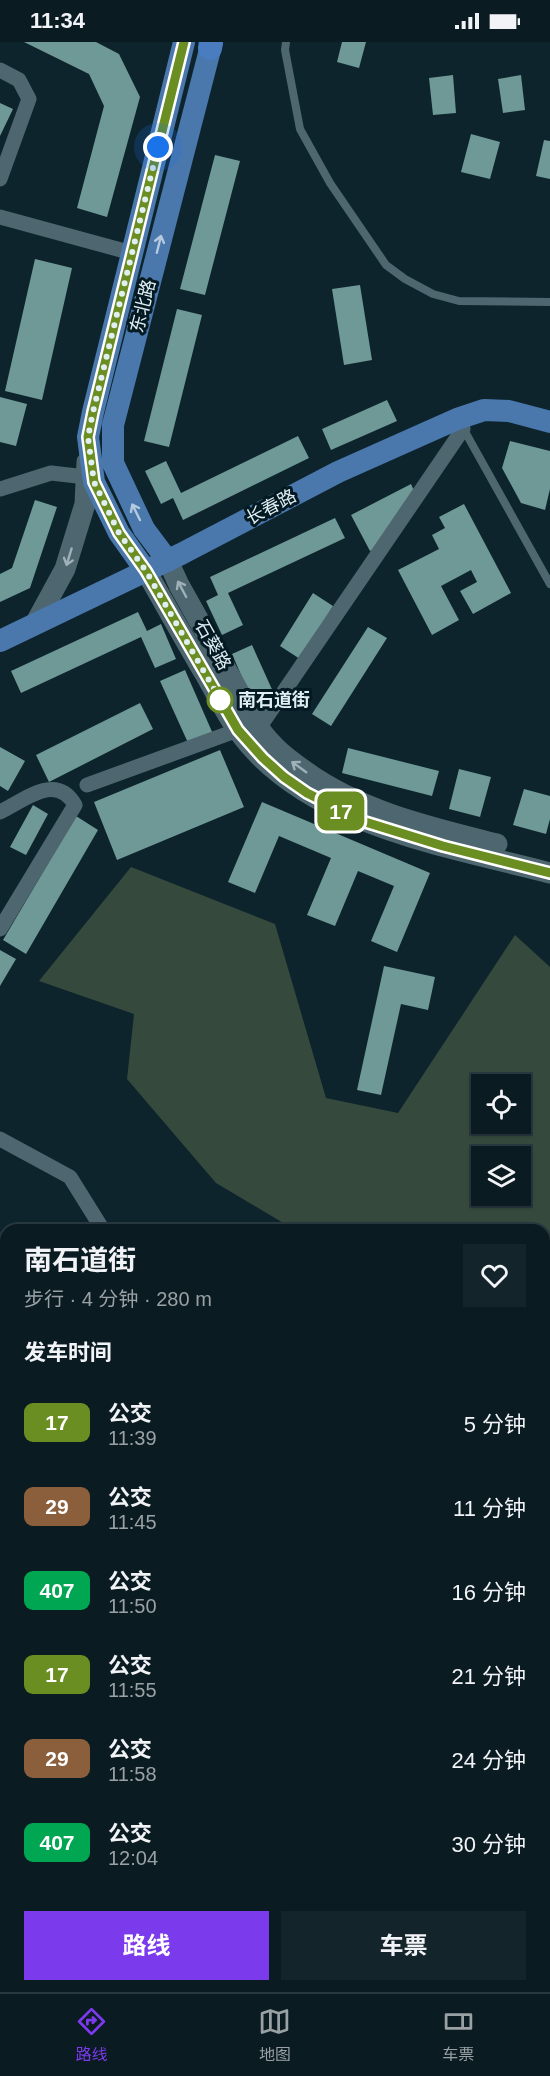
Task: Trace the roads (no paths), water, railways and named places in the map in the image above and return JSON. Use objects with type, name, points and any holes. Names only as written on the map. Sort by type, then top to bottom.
[{"type":"main road","name":"东北路","points":[[146,571],[119,533],[94,482],[88,437],[184,42]]},
{"type":"main road","name":"东北路","points":[[168,561],[144,528],[113,463],[113,425],[211,44]]},
{"type":"main road","name":"长春路","points":[[0,641],[168,561],[338,472],[460,424],[484,410],[509,411],[550,422]]},
{"type":"main road","points":[[35,624],[65,569],[85,504],[88,437]]},
{"type":"main road","name":"石葵路","points":[[168,561],[179,585],[259,728],[269,743],[283,756],[336,791],[363,805],[445,831],[550,858]]},
{"type":"main road","name":"石葵路","points":[[146,571],[238,730],[284,777],[317,798],[362,821],[443,846],[550,873]]},
{"type":"street","points":[[0,70],[19,80],[28,99],[0,179]]},
{"type":"street","points":[[0,217],[132,253]]},
{"type":"street","points":[[87,785],[238,730],[259,728],[460,424]]},
{"type":"street","points":[[0,489],[51,472],[86,477]]},
{"type":"street","points":[[0,812],[44,789],[58,789],[70,796],[75,805],[0,929]]},
{"type":"street","points":[[0,1139],[70,1177],[99,1224]]},
{"type":"lane","points":[[286,42],[285,50],[300,129],[330,183],[386,265],[405,279],[433,294],[459,301],[550,302]]},
{"type":"lane","points":[[460,424],[550,584]]},
{"type":"place","name":"南石道街","points":[[220,700]]}]
